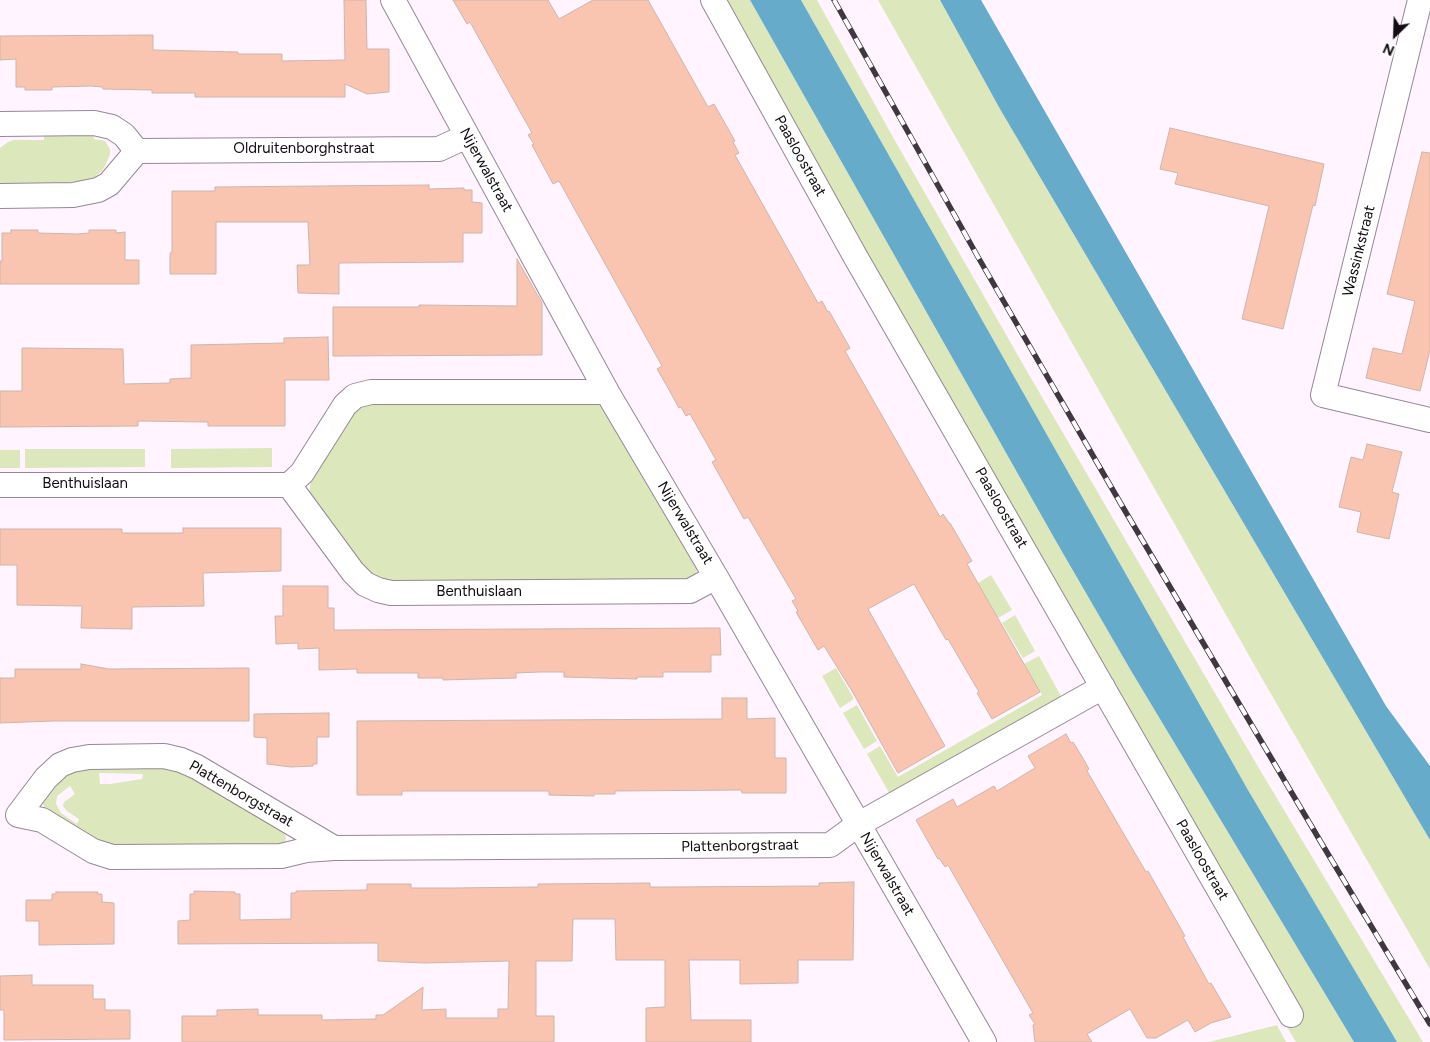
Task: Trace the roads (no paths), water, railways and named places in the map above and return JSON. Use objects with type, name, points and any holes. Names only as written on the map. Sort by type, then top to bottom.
[{"type":"street","name":"Nijerwalstraat","points":[[393,0],[607,392],[984,1042]]},
{"type":"street","name":"Paasloostraat","points":[[713,0],[855,256],[1291,1015]]},
{"type":"street","name":"Wassinkstraat","points":[[1420,0],[1323,395],[1430,420]]},
{"type":"street","points":[[0,124],[94,123],[112,127],[124,135],[138,151],[108,184],[98,190],[73,195],[0,196]]},
{"type":"street","name":"Oldruitenborghstraat","points":[[138,151],[439,149],[467,136]]},
{"type":"street","points":[[289,484],[302,473],[345,405],[355,396],[372,392],[607,392]]},
{"type":"street","name":"Benthuislaan","points":[[0,485],[289,484],[353,572],[365,584],[391,593],[690,591],[716,577]]},
{"type":"street","name":"Plattenborgstraat","points":[[9,815],[30,816],[42,820],[93,851],[112,858],[281,856],[306,850],[334,848],[830,845],[859,824],[1103,687]]},
{"type":"street","name":"Plattenborgstraat","points":[[9,815],[46,778],[60,766],[72,760],[89,757],[164,756],[181,760],[197,767],[334,848]]},
{"type":"water","points":[[750,0],[801,0],[1248,790],[1397,1042],[1354,1042],[1130,669]]},
{"type":"water","points":[[940,0],[981,0],[1386,706],[1430,766],[1430,840],[1000,109]]},
{"type":"railway","points":[[834,0],[978,257],[1121,504],[1430,1024]]}]
